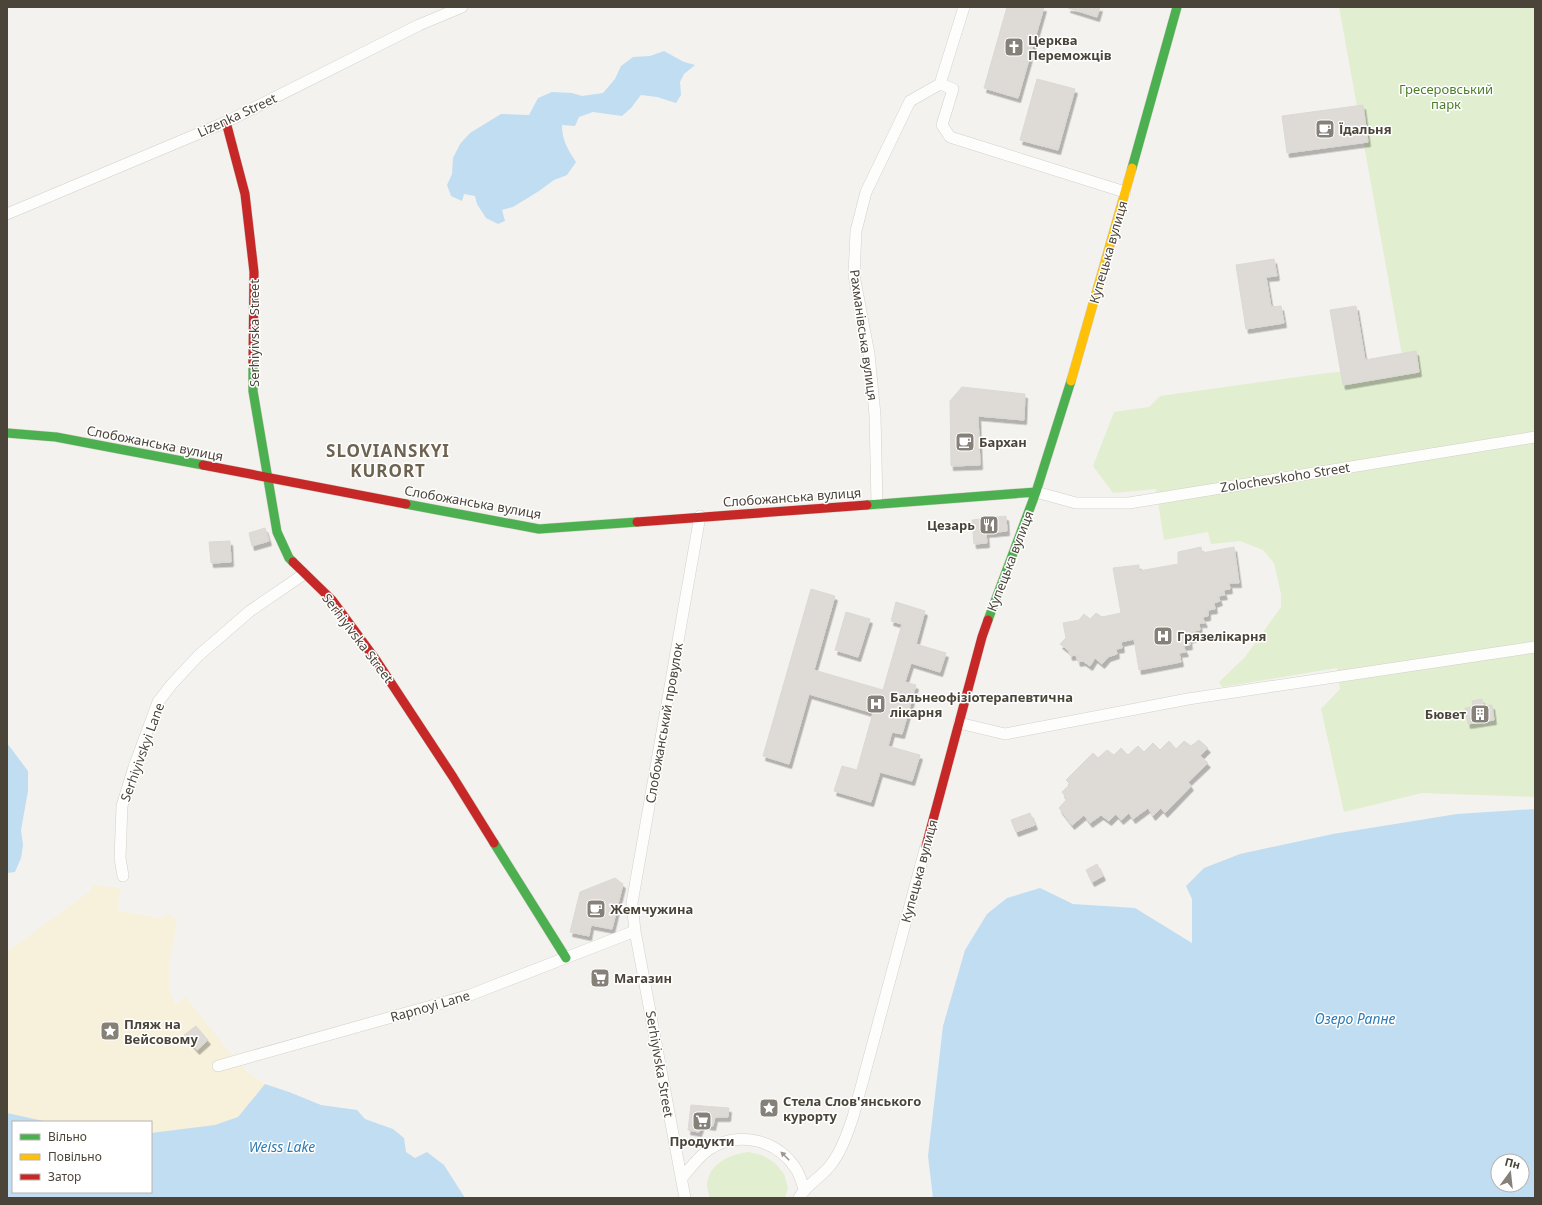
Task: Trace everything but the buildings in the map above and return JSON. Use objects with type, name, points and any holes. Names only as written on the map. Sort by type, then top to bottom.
[{"type":"street","name":"Lizenka Street","points":[[7,214],[226,122],[419,25],[462,7]]},
{"type":"street","points":[[964,7],[940,84],[953,89],[942,125],[950,137],[1125,192]]},
{"type":"street","name":"Купецька вулиця","points":[[802,1194],[829,1167],[838,1154],[853,1117],[982,637],[1036,492],[1065,404],[1177,7]]},
{"type":"street","name":"Рахманівська вулиця","points":[[877,504],[875,415],[870,362],[854,275],[856,231],[866,192],[910,101],[940,84]]},
{"type":"street","name":"Serhiyivska Street","points":[[226,122],[246,202],[254,272],[253,391],[277,532],[289,558],[332,600],[376,660],[454,777],[566,958]]},
{"type":"street","name":"Слобожанська вулиця","points":[[7,433],[56,437],[539,529],[1036,492]]},
{"type":"street","name":"Zolochevskoho Street","points":[[1036,492],[1076,503],[1129,503],[1535,436]]},
{"type":"street","name":"Слобожанський провулок","points":[[635,931],[632,903],[700,516]]},
{"type":"street","name":"Serhiyivskyi Lane","points":[[122,876],[120,858],[122,806],[134,767],[158,702],[172,684],[198,656],[250,611],[304,574]]},
{"type":"street","points":[[959,723],[1005,734],[1188,699],[1535,647]]},
{"type":"street","name":"Serhiyivska Street","points":[[635,931],[685,1198]]},
{"type":"street","name":"Rapnoyi Lane","points":[[218,1066],[470,995],[635,931]]},
{"type":"street","points":[[681,1180],[707,1150],[726,1141],[746,1138],[766,1143],[784,1153],[797,1170],[802,1194]]},
{"type":"green space","name":"Гресеровський парк","points":[[1339,7],[1535,7],[1535,797],[1422,793],[1344,812],[1321,709],[1340,689],[1337,668],[1222,687],[1219,682],[1245,657],[1281,607],[1281,594],[1274,563],[1263,550],[1240,541],[1211,544],[1208,532],[1164,540],[1156,489],[1113,493],[1093,466],[1114,412],[1149,407],[1160,396],[1327,373],[1404,366]]},
{"type":"green space","points":[[748,1152],[762,1155],[775,1163],[784,1174],[788,1188],[785,1198],[710,1198],[707,1185],[709,1177],[716,1166],[727,1158]]},
{"type":"sand","name":"Пляж на Вейсовому","points":[[93,885],[121,888],[117,910],[161,919],[170,914],[177,922],[169,963],[169,989],[175,1005],[186,997],[233,1057],[247,1072],[265,1084],[238,1117],[215,1125],[152,1133],[152,1121],[43,1121],[7,1113],[7,952],[90,891]]},
{"type":"water","points":[[664,51],[684,62],[695,65],[684,74],[680,82],[681,95],[676,103],[657,97],[641,95],[631,108],[622,116],[593,112],[579,117],[575,126],[562,125],[566,145],[576,162],[567,175],[554,180],[513,207],[502,210],[505,221],[498,224],[486,218],[477,204],[475,196],[464,194],[462,201],[451,196],[447,185],[452,174],[453,158],[460,144],[470,133],[501,114],[529,115],[538,98],[552,92],[572,93],[582,96],[603,93],[615,79],[621,66],[633,57],[650,56]]},
{"type":"water","points":[[7,743],[28,771],[28,791],[21,830],[23,845],[21,858],[15,872],[7,873]]},
{"type":"water","name":"Озеро Рапне","points":[[1535,809],[1535,1198],[933,1198],[928,1156],[943,1026],[965,950],[987,914],[1007,898],[1040,888],[1073,904],[1135,908],[1192,943],[1192,899],[1186,886],[1204,868],[1240,854],[1333,834],[1457,814]]},
{"type":"water","name":"Weiss Lake","points":[[265,1084],[321,1105],[357,1110],[365,1119],[393,1129],[404,1138],[406,1152],[415,1158],[427,1152],[444,1165],[465,1198],[7,1198],[7,1113],[43,1121],[12,1121],[12,1193],[152,1193],[152,1133],[215,1125],[238,1117]]},
{"type":"traffic: fast","points":[[1132,168],[1177,7]]},
{"type":"traffic: fast","points":[[253,362],[253,391],[277,532],[289,558],[293,562]]},
{"type":"traffic: fast","points":[[988,620],[1036,492],[1071,381]]},
{"type":"traffic: fast","points":[[7,433],[56,437],[203,465]]},
{"type":"traffic: fast","points":[[867,505],[1036,492]]},
{"type":"traffic: fast","points":[[406,504],[539,529],[637,522]]},
{"type":"traffic: fast","points":[[494,843],[566,958]]},
{"type":"traffic: slow","points":[[1071,381],[1132,168]]},
{"type":"traffic: jam","points":[[226,122],[245,194],[254,272],[253,362]]},
{"type":"traffic: jam","points":[[203,465],[406,504]]},
{"type":"traffic: jam","points":[[637,522],[867,505]]},
{"type":"traffic: jam","points":[[293,562],[332,600],[376,660],[453,777],[494,843]]},
{"type":"traffic: jam","points":[[926,846],[982,637],[988,620]]},
{"type":"place","name":"Церква Переможців","points":[[1014,47]]},
{"type":"place","name":"Їдальня","points":[[1325,129]]},
{"type":"place","name":"Бархан","points":[[965,442]]},
{"type":"place","name":"Цезарь","points":[[989,525]]},
{"type":"place","name":"Грязелікарня","points":[[1163,636]]},
{"type":"place","name":"Бальнеофізіотерапевтична лікарня","points":[[876,704]]},
{"type":"place","name":"Бювет","points":[[1480,714]]},
{"type":"place","name":"Жемчужина","points":[[596,909]]},
{"type":"place","name":"Магазин","points":[[600,978]]},
{"type":"place","name":"Пляж на Вейсовому","points":[[110,1031]]},
{"type":"place","name":"Стела Слов'янського курорту","points":[[769,1108]]},
{"type":"place","name":"Продукти","points":[[702,1121]]},
{"type":"district","name":"SLOVIANSKYI KURORT","points":[[388,460]]}]
